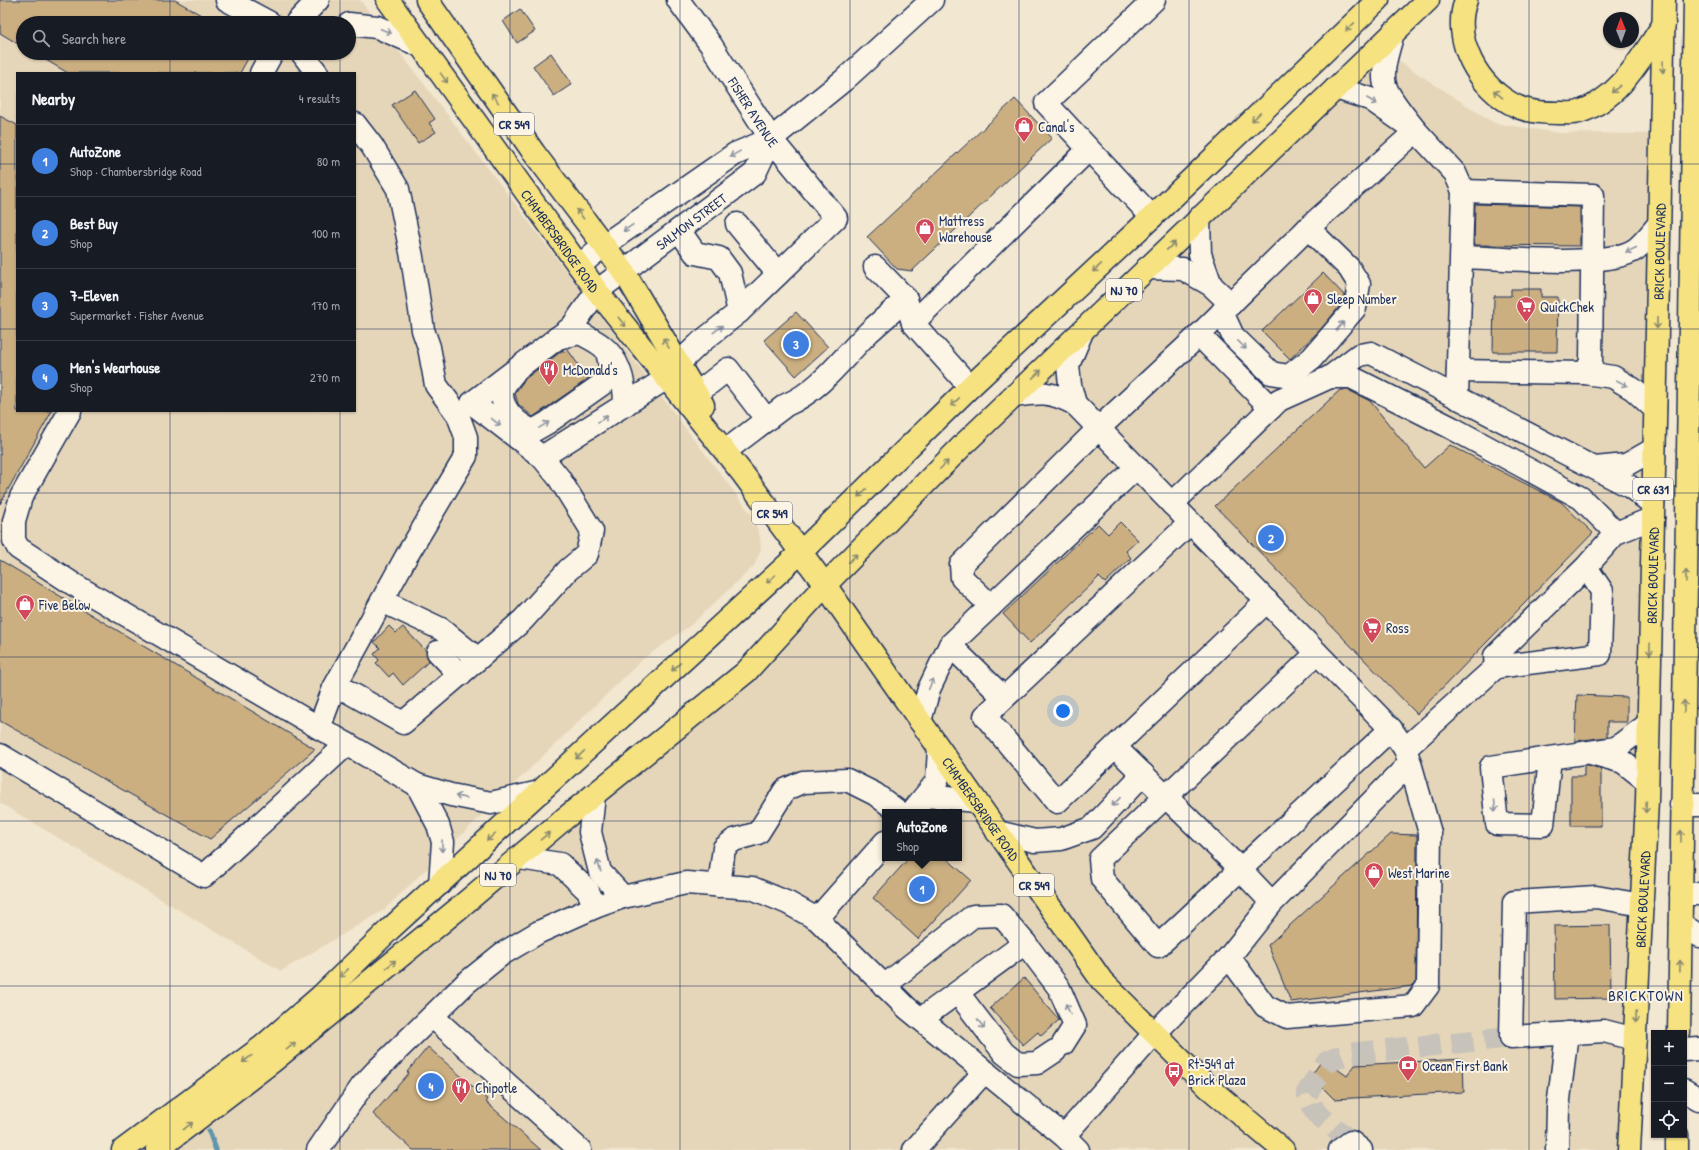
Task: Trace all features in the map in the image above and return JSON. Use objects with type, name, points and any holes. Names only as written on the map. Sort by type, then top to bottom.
[{"type":"main road","name":"CHAMBERSBRIDGE ROAD","points":[[388,0],[597,291],[672,371],[696,394],[743,474]]},
{"type":"main road","name":"CHAMBERSBRIDGE ROAD","points":[[427,0],[534,153],[624,272],[672,371],[743,474],[825,586],[1102,981],[1208,1087],[1283,1150]]},
{"type":"main road","name":"NJ 70","points":[[123,1150],[263,1046],[321,996],[389,930],[800,553],[970,388],[1378,0]]},
{"type":"main road","name":"NJ 70","points":[[157,1150],[273,1061],[519,858],[594,794],[746,672],[825,586],[1013,396],[1082,332],[1199,218],[1428,0]]},
{"type":"main road","points":[[1466,0],[1463,8],[1462,25],[1468,51],[1478,73],[1488,86],[1501,98],[1517,107],[1532,111],[1553,113],[1578,112],[1599,102],[1622,84],[1664,24]]},
{"type":"main road","name":"BRICK BOULEVARD","points":[[1629,1150],[1647,781],[1664,0]]},
{"type":"main road","name":"CR 631","points":[[1679,1030],[1681,924],[1690,894],[1696,178],[1695,0]]},
{"type":"main road","points":[[1677,1138],[1677,1150]]},
{"type":"street","points":[[227,0],[257,16]]},
{"type":"street","points":[[295,16],[303,0]]},
{"type":"street","points":[[303,16],[318,0]]},
{"type":"street","name":"FISHER AVENUE","points":[[678,0],[711,45],[771,139],[836,218],[778,274]]},
{"type":"street","name":"SALMON STREET","points":[[579,266],[604,245],[735,154],[771,139],[844,80],[932,0]]},
{"type":"street","points":[[1152,216],[1088,150],[1046,103],[1154,0]]},
{"type":"street","points":[[356,25],[377,27],[421,46]]},
{"type":"street","points":[[1393,33],[1385,65],[1385,85],[1396,104],[1416,132],[1455,173],[1464,191],[1463,257],[1457,398]]},
{"type":"street","points":[[262,72],[268,60]]},
{"type":"street","points":[[307,60],[316,72]]},
{"type":"street","points":[[1336,88],[1370,99],[1416,132]]},
{"type":"street","points":[[334,688],[347,691],[403,723],[523,620],[568,570],[587,554],[592,531],[559,478],[542,457],[465,409],[436,385],[429,347],[423,330],[411,249],[398,189],[372,146],[356,125]]},
{"type":"street","points":[[991,606],[962,578],[961,565],[1099,428],[1199,335],[1308,228],[1416,132]]},
{"type":"street","name":"SALMON STREET","points":[[597,291],[755,173],[771,139]]},
{"type":"street","points":[[913,323],[1088,150]]},
{"type":"street","points":[[1464,191],[1593,195],[1591,362],[1585,373]]},
{"type":"street","points":[[1199,218],[1200,254],[1211,285],[1226,308],[1233,336],[1271,373],[1289,376],[1312,358],[1356,308],[1360,284],[1349,268],[1308,228]]},
{"type":"street","points":[[542,457],[625,405],[672,371],[701,342],[739,312],[778,274],[737,224]]},
{"type":"street","points":[[1463,257],[1592,261],[1615,257],[1636,249],[1659,224]]},
{"type":"street","points":[[679,230],[695,253],[719,258],[730,273],[739,312]]},
{"type":"street","points":[[875,267],[906,300],[913,323],[970,388]]},
{"type":"street","points":[[1147,268],[1183,269],[1211,285]]},
{"type":"street","points":[[465,409],[572,327],[597,291]]},
{"type":"street","points":[[728,449],[786,405],[797,401],[821,381],[869,332],[906,300]]},
{"type":"street","points":[[1075,404],[1070,386],[1068,365],[1082,332]]},
{"type":"street","points":[[557,338],[580,333],[602,346],[618,364],[625,389],[625,405]]},
{"type":"street","points":[[1199,335],[1271,408]]},
{"type":"street","points":[[518,368],[505,383],[502,393],[504,404],[516,420],[533,431],[547,423],[608,380],[610,365],[607,352]]},
{"type":"street","points":[[1172,504],[1279,400],[1330,377],[1359,355],[1371,353],[1629,486],[1653,511],[1616,533],[1586,567],[1495,656],[1496,666]]},
{"type":"street","points":[[696,394],[728,369],[767,420]]},
{"type":"street","points":[[1458,371],[1585,373],[1612,378],[1633,388],[1655,409]]},
{"type":"street","points":[[1330,377],[1351,377],[1452,428],[1581,498],[1616,533]]},
{"type":"street","points":[[1013,396],[1042,392],[1061,396],[1075,404],[1390,729],[1407,756],[1430,833],[1428,986],[1413,1006],[1287,1017],[1265,1006],[1229,957]]},
{"type":"street","points":[[319,728],[334,688],[406,557],[466,456],[465,409]]},
{"type":"street","points":[[69,412],[21,497],[14,521],[14,540],[18,548],[73,584],[417,785],[451,795],[491,803],[540,792]]},
{"type":"street","points":[[1595,468],[1626,465],[1654,449]]},
{"type":"street","points":[[920,721],[929,689],[950,645],[1137,467]]},
{"type":"street","points":[[1190,523],[985,716],[1057,802],[1267,601]]},
{"type":"street","points":[[318,1150],[362,1086],[391,1055],[466,984],[502,954],[538,932],[595,907],[623,897],[686,883],[752,888],[788,903],[817,919],[884,986],[921,1019],[1071,1143],[1154,1034],[1229,957],[1272,903],[1407,756],[1496,666],[1600,654],[1602,591],[1586,567]]},
{"type":"street","points":[[382,601],[441,629],[478,659]]},
{"type":"street","points":[[416,618],[420,633],[460,675]]},
{"type":"street","points":[[950,645],[1004,698]]},
{"type":"street","points":[[1316,652],[1100,859],[1102,879],[1158,946],[1390,729]]},
{"type":"street","points":[[1550,758],[1543,825],[1497,824],[1491,767],[1550,758],[1587,753],[1616,748],[1648,724]]},
{"type":"street","points":[[0,754],[204,876],[347,744]]},
{"type":"street","points":[[1115,747],[1240,869],[1272,903]]},
{"type":"street","points":[[915,809],[937,781],[939,749]]},
{"type":"street","points":[[1587,753],[1623,762],[1647,781]]},
{"type":"street","points":[[997,832],[1035,842],[1061,839],[1092,828],[1143,774]]},
{"type":"street","points":[[719,886],[724,848],[734,840],[758,833],[785,790],[803,782],[847,780],[875,794],[895,809]]},
{"type":"street","points":[[417,785],[438,825],[443,842],[440,884]]},
{"type":"street","points":[[594,794],[590,832],[600,872],[623,897]]},
{"type":"street","points":[[926,796],[976,801]]},
{"type":"street","points":[[817,919],[882,845]]},
{"type":"street","points":[[519,858],[560,864],[588,891],[595,907]]},
{"type":"street","points":[[1635,1039],[1604,1031],[1510,1037],[1514,902],[1596,897],[1642,905]]},
{"type":"street","points":[[884,986],[973,916],[1001,915],[1025,943],[1059,988],[1075,1025],[1059,1047],[1036,1063],[1018,1064],[1004,1053],[958,993]]},
{"type":"street","points":[[1681,924],[1699,936]]},
{"type":"street","points":[[921,1019],[1025,943]]},
{"type":"street","points":[[432,1017],[580,1150]]},
{"type":"street","points":[[1557,1150],[1558,1108],[1567,1033]]},
{"type":"street","points":[[1687,1050],[1699,1049]]},
{"type":"street","points":[[914,1150],[984,1071]]},
{"type":"street","points":[[1687,1092],[1699,1099]]},
{"type":"shaded area","points":[[0,0],[360,0],[754,518],[760,537],[761,549],[754,566],[692,624],[642,660],[384,910],[281,971],[0,803]]},
{"type":"shaded area","points":[[1377,47],[1494,123],[1559,133],[1662,134],[1629,1150],[157,1150],[746,672]]},
{"type":"building","points":[[0,0],[175,0],[203,16],[16,16],[16,43],[0,33]]},
{"type":"building","points":[[520,9],[535,31],[517,43],[503,21]]},
{"type":"building","points":[[551,53],[572,84],[554,96],[533,66]]},
{"type":"building","points":[[46,60],[247,60],[241,72],[66,72]]},
{"type":"building","points":[[415,90],[435,119],[429,123],[436,132],[418,143],[392,105]]},
{"type":"building","points":[[1015,99],[1052,138],[912,271],[897,269],[867,237]]},
{"type":"building","points":[[0,116],[16,124],[16,412],[51,412],[0,504]]},
{"type":"building","points":[[1475,204],[1580,207],[1580,246],[1474,245]]},
{"type":"building","points":[[1323,273],[1344,295],[1343,302],[1321,329],[1290,359],[1262,331]]},
{"type":"building","points":[[1511,289],[1541,289],[1541,297],[1558,297],[1557,352],[1493,352],[1494,296],[1511,296]]},
{"type":"building","points":[[796,312],[828,347],[796,376],[764,340]]},
{"type":"building","name":"McDonald's","points":[[563,350],[564,352],[568,350],[588,379],[533,417],[518,404],[515,393],[525,379]]},
{"type":"building","points":[[1340,390],[1348,390],[1370,401],[1424,468],[1450,445],[1561,502],[1593,533],[1417,714],[1215,506]]},
{"type":"building","points":[[1120,522],[1138,540],[1126,551],[1131,558],[1105,583],[1099,577],[1030,643],[1003,614],[1098,524],[1108,534]]},
{"type":"building","points":[[0,560],[315,749],[210,839],[0,721]]},
{"type":"building","points":[[389,626],[396,633],[403,627],[426,651],[429,661],[403,685],[393,673],[389,677],[376,663],[379,660],[374,654],[380,648],[374,642]]},
{"type":"building","points":[[1577,695],[1627,697],[1627,722],[1607,722],[1607,737],[1575,741]]},
{"type":"building","points":[[1584,765],[1601,769],[1601,826],[1571,826],[1571,776],[1584,776]]},
{"type":"building","name":"West Marine","points":[[1391,834],[1417,835],[1416,982],[1412,986],[1291,1002],[1268,945]]},
{"type":"building","points":[[906,861],[949,861],[971,880],[918,939],[873,898]]},
{"type":"building","points":[[1610,925],[1611,998],[1555,999],[1554,926]]},
{"type":"building","points":[[1024,978],[1059,1020],[1041,1036],[1038,1032],[1023,1045],[990,1008]]},
{"type":"building","points":[[428,1047],[488,1100],[486,1102],[541,1150],[413,1150],[373,1114],[409,1073],[407,1072]]},
{"type":"building","points":[[1323,1059],[1347,1076],[1355,1065],[1463,1059],[1464,1092],[1334,1099],[1311,1076]]},
{"type":"waterway","points":[[209,1131],[216,1150]]},
{"type":"tunnel","points":[[1351,1142],[1315,1112],[1307,1093],[1327,1062],[1347,1054],[1511,1037]]},
{"type":"place","name":"Canal's","points":[[1024,143]]},
{"type":"place","name":"Mattress Warehouse","points":[[925,245]]},
{"type":"place","name":"Sleep Number","points":[[1313,315]]},
{"type":"place","name":"QuickChek","points":[[1526,323]]},
{"type":"place","name":"7-Eleven","points":[[796,344]]},
{"type":"place","name":"McDonald's","points":[[549,386]]},
{"type":"place","name":"Best Buy","points":[[1271,538]]},
{"type":"place","name":"Five Below","points":[[25,621]]},
{"type":"place","name":"Ross","points":[[1372,644]]},
{"type":"place","name":"AutoZone","points":[[922,889]]},
{"type":"place","name":"West Marine","points":[[1374,889]]},
{"type":"place","name":"Ocean First Bank","points":[[1408,1082]]},
{"type":"place","name":"Men's Wearhouse","points":[[431,1086]]},
{"type":"place","name":"Rt-549 at Brick Plaza","points":[[1174,1088]]},
{"type":"place","name":"Chipotle","points":[[461,1104]]},
{"type":"district","name":"BRICKTOWN","points":[[1646,995]]}]
